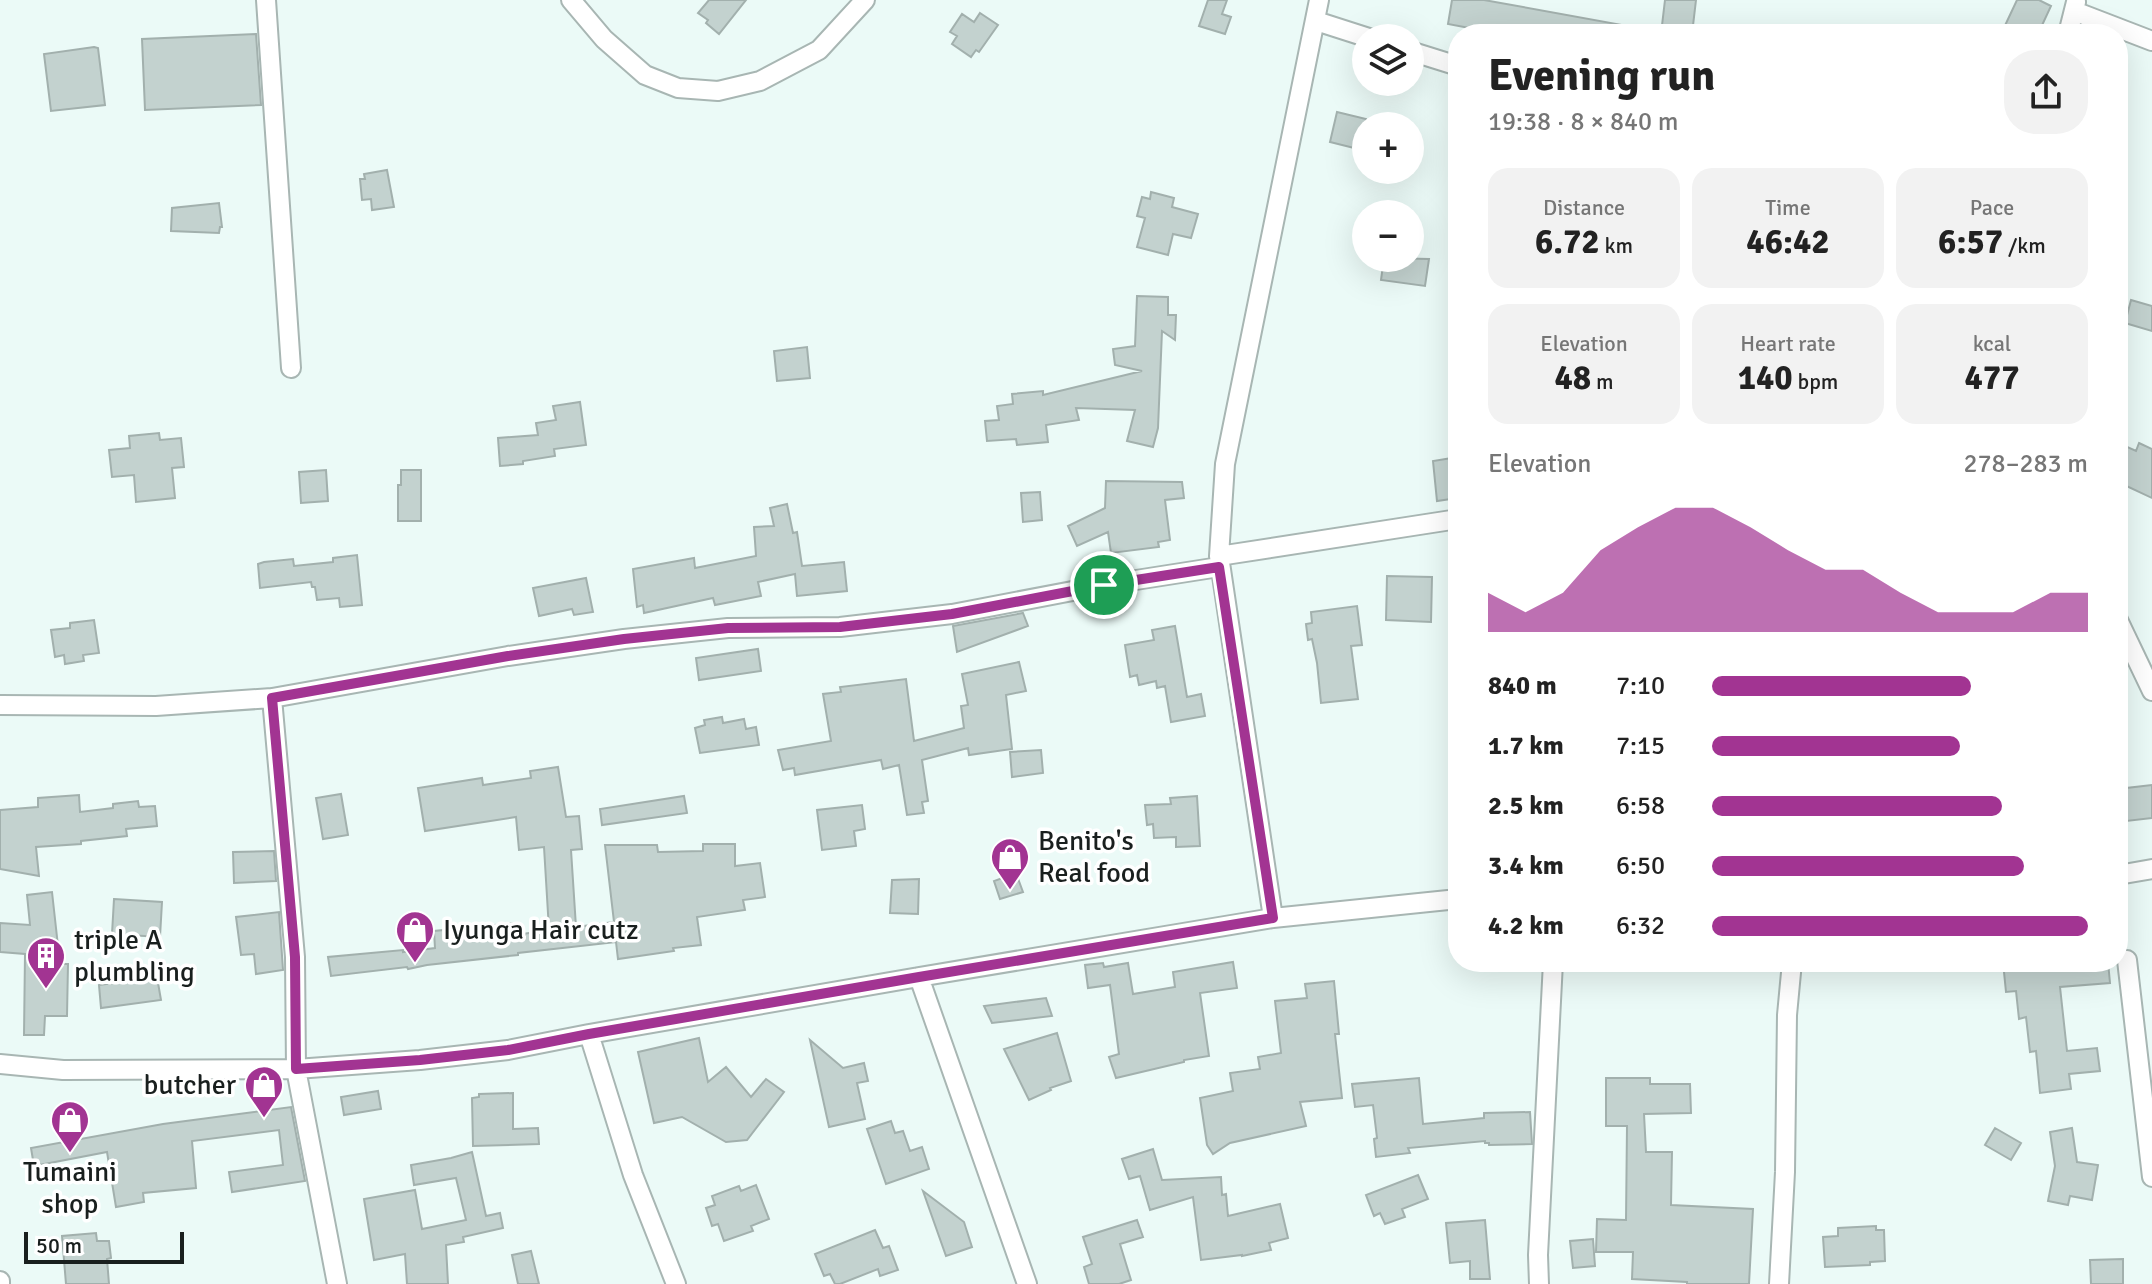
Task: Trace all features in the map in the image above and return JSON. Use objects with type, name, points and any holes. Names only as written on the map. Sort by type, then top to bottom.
[{"type":"street","points":[[266,0],[291,368]]},
{"type":"street","points":[[571,0],[604,39],[645,75],[678,88],[718,91],[760,81],[819,50],[865,0]]},
{"type":"street","points":[[1273,918],[1219,561],[1225,464],[1319,0]]},
{"type":"street","points":[[2075,6],[2115,24]]},
{"type":"street","points":[[1316,21],[1352,33]]},
{"type":"street","points":[[2128,30],[2152,41]]},
{"type":"street","points":[[1424,55],[1448,63]]},
{"type":"street","points":[[0,705],[156,706],[272,698],[610,641],[728,628],[840,627],[938,615],[1448,521]]},
{"type":"street","points":[[2128,634],[2146,658],[2152,691]]},
{"type":"street","points":[[272,698],[295,957],[296,1069],[337,1284]]},
{"type":"street","points":[[2128,873],[2152,869]]},
{"type":"street","points":[[0,1064],[63,1070],[296,1069],[420,1060],[508,1050],[1273,918],[1448,900]]},
{"type":"street","points":[[2128,969],[2152,1177]]},
{"type":"street","points":[[1539,1284],[1552,972]]},
{"type":"street","points":[[1779,1284],[1791,972]]},
{"type":"street","points":[[919,977],[1027,1284]]},
{"type":"street","points":[[589,1034],[633,1175],[676,1284]]},
{"type":"building","points":[[709,0],[746,0],[719,34],[698,13]]},
{"type":"building","points":[[1208,0],[1227,0],[1222,14],[1231,17],[1225,34],[1199,26]]},
{"type":"building","points":[[1452,0],[1484,0],[1616,24],[1448,24]]},
{"type":"building","points":[[1665,0],[1696,0],[1693,24],[1662,24]]},
{"type":"building","points":[[2017,0],[2039,0],[2051,6],[2043,24],[2006,24]]},
{"type":"building","points":[[980,13],[998,25],[979,52],[976,50],[971,57],[952,44],[957,36],[950,32],[962,14],[974,22]]},
{"type":"building","points":[[256,34],[261,105],[145,110],[142,39]]},
{"type":"building","points":[[98,48],[105,105],[51,111],[44,54]]},
{"type":"building","points":[[1337,112],[1352,116],[1352,148],[1330,142]]},
{"type":"building","points":[[387,170],[394,207],[372,210],[371,199],[362,200],[360,179],[365,179],[364,174]]},
{"type":"building","points":[[1151,192],[1174,198],[1172,207],[1198,214],[1191,238],[1173,234],[1168,255],[1137,247],[1145,218],[1137,216],[1142,197],[1150,199]]},
{"type":"building","points":[[219,203],[222,227],[219,233],[171,231],[172,208]]},
{"type":"building","points":[[1424,259],[1429,259],[1425,286],[1381,280],[1382,272],[1424,272]]},
{"type":"building","points":[[1137,296],[1168,297],[1168,315],[1176,315],[1175,340],[1162,331],[1158,428],[1153,447],[1127,441],[1135,410],[1076,408],[1079,420],[1046,425],[1048,442],[1017,445],[1016,439],[987,441],[985,421],[999,420],[997,406],[1013,404],[1012,394],[1043,391],[1043,395],[1142,371],[1115,365],[1113,349],[1135,346]]},
{"type":"building","points":[[2131,300],[2152,306],[2152,331],[2128,324]]},
{"type":"building","points":[[807,347],[810,378],[777,381],[774,351]]},
{"type":"building","points":[[580,402],[586,445],[554,449],[555,456],[500,466],[498,438],[538,435],[536,423],[556,420],[553,406]]},
{"type":"building","points":[[159,433],[160,440],[181,438],[184,467],[172,468],[175,498],[136,502],[134,475],[112,477],[109,450],[130,448],[129,436]]},
{"type":"building","points":[[2139,443],[2152,449],[2152,498],[2128,487],[2128,447],[2136,451]]},
{"type":"building","points":[[1448,459],[1448,499],[1437,501],[1433,461]]},
{"type":"building","points":[[326,470],[328,501],[301,503],[299,472]]},
{"type":"building","points":[[401,470],[421,470],[421,521],[398,521]]},
{"type":"building","points":[[1106,481],[1182,482],[1184,498],[1165,500],[1170,540],[1158,542],[1159,547],[1111,553],[1108,532],[1077,546],[1068,526],[1105,508]]},
{"type":"building","points":[[1040,492],[1042,520],[1023,522],[1021,493]]},
{"type":"building","points":[[787,504],[793,533],[797,532],[802,566],[844,562],[847,591],[797,596],[795,574],[758,582],[761,596],[715,605],[713,598],[644,613],[643,605],[637,607],[633,569],[694,558],[695,568],[756,556],[754,527],[774,526],[770,508]]},
{"type":"building","points":[[357,555],[362,605],[340,607],[339,598],[317,600],[311,582],[260,588],[258,564],[293,559],[294,566],[333,562],[333,558]]},
{"type":"building","points":[[1387,576],[1432,577],[1431,622],[1386,620]]},
{"type":"building","points":[[586,578],[593,612],[574,615],[572,609],[539,616],[533,588]]},
{"type":"building","points":[[1357,606],[1362,645],[1351,646],[1358,699],[1321,703],[1317,663],[1312,639],[1308,640],[1306,624],[1312,623],[1311,612]]},
{"type":"building","points":[[1023,613],[1028,626],[957,652],[953,626]]},
{"type":"building","points":[[94,620],[99,653],[83,655],[84,661],[65,664],[64,655],[55,657],[51,630],[70,628],[70,623]]},
{"type":"building","points":[[1175,626],[1187,697],[1201,694],[1205,716],[1171,722],[1165,686],[1157,688],[1156,681],[1139,685],[1137,675],[1130,677],[1125,645],[1154,640],[1152,630]]},
{"type":"building","points":[[758,649],[761,671],[699,680],[696,658]]},
{"type":"building","points":[[1019,662],[1026,691],[1006,695],[1012,749],[969,755],[968,748],[922,760],[928,801],[922,802],[924,813],[907,815],[899,765],[883,769],[881,760],[795,775],[794,768],[783,770],[778,750],[831,741],[823,694],[841,692],[840,687],[906,679],[914,741],[964,728],[961,706],[968,705],[962,674]]},
{"type":"building","points":[[722,717],[723,723],[744,719],[746,729],[756,727],[759,745],[700,753],[695,728],[705,725],[704,720]]},
{"type":"building","points":[[1041,750],[1043,773],[1012,777],[1010,752]]},
{"type":"building","points":[[558,767],[566,817],[579,816],[582,849],[571,850],[576,927],[614,922],[605,845],[657,845],[658,852],[703,851],[703,844],[735,844],[735,866],[760,863],[765,897],[743,900],[745,910],[697,917],[701,945],[673,948],[674,951],[618,959],[616,942],[331,976],[328,957],[435,948],[434,931],[515,923],[516,935],[549,930],[544,847],[519,850],[516,817],[425,831],[418,788],[482,778],[483,785],[531,778],[530,771]]},
{"type":"building","points":[[2152,785],[2152,818],[2128,821],[2128,788]]},
{"type":"building","points":[[341,794],[348,835],[323,839],[316,798]]},
{"type":"building","points":[[79,795],[80,812],[138,801],[139,807],[155,806],[157,826],[126,829],[127,836],[81,841],[81,844],[36,847],[39,876],[0,869],[0,810],[38,807],[38,798]]},
{"type":"building","points":[[684,796],[687,813],[602,825],[600,809]]},
{"type":"building","points":[[1197,796],[1200,846],[1176,847],[1176,837],[1154,838],[1153,824],[1147,825],[1145,805],[1171,804],[1170,798]]},
{"type":"building","points":[[862,805],[865,829],[854,831],[856,846],[822,850],[817,810]]},
{"type":"building","points":[[274,851],[276,881],[234,883],[233,852]]},
{"type":"building","points":[[1016,873],[1023,892],[1000,899],[994,881]]},
{"type":"building","points":[[919,879],[918,914],[890,913],[892,880]]},
{"type":"building","points":[[52,892],[60,964],[68,964],[67,1016],[45,1016],[44,1035],[24,1035],[25,954],[0,952],[0,923],[30,925],[27,895]]},
{"type":"building","points":[[114,899],[162,902],[160,937],[112,934]]},
{"type":"building","points":[[279,912],[283,970],[256,974],[254,954],[241,955],[236,917]]},
{"type":"building","points":[[1233,962],[1237,988],[1200,993],[1209,1056],[1116,1078],[1109,1057],[1119,1054],[1110,985],[1088,988],[1085,965],[1103,963],[1104,967],[1128,963],[1133,994],[1175,987],[1173,972]]},
{"type":"building","points":[[2004,972],[2109,972],[2110,983],[2060,987],[2067,1051],[2097,1048],[2100,1071],[2069,1074],[2071,1089],[2040,1093],[2036,1051],[2030,1052],[2026,1017],[2019,1019],[2016,991],[2006,992]]},
{"type":"building","points":[[157,977],[161,1000],[101,1008],[99,985]]},
{"type":"building","points":[[1334,981],[1339,1034],[1335,1034],[1342,1098],[1300,1102],[1306,1126],[1230,1143],[1213,1154],[1207,1145],[1200,1098],[1233,1091],[1230,1073],[1260,1069],[1258,1057],[1281,1053],[1275,1001],[1307,998],[1305,984]]},
{"type":"building","points":[[1046,998],[1052,1016],[992,1023],[984,1006]]},
{"type":"building","points":[[1057,1033],[1071,1081],[1029,1100],[1004,1049]]},
{"type":"building","points":[[699,1038],[708,1082],[726,1067],[751,1097],[766,1079],[784,1092],[747,1140],[726,1142],[682,1117],[654,1123],[638,1052]]},
{"type":"building","points":[[810,1040],[843,1068],[864,1063],[868,1081],[857,1083],[865,1119],[829,1127]]},
{"type":"building","points":[[1419,1078],[1423,1124],[1484,1118],[1484,1113],[1530,1112],[1532,1144],[1489,1145],[1485,1141],[1408,1148],[1410,1153],[1376,1157],[1373,1105],[1355,1107],[1352,1084]]},
{"type":"building","points":[[1606,1078],[1650,1078],[1650,1084],[1690,1084],[1691,1113],[1644,1114],[1646,1152],[1672,1152],[1671,1205],[1753,1209],[1749,1284],[1687,1284],[1632,1279],[1633,1252],[1596,1252],[1597,1219],[1626,1220],[1627,1126],[1606,1126]]},
{"type":"building","points":[[378,1091],[381,1109],[344,1115],[341,1097]]},
{"type":"building","points":[[513,1093],[513,1129],[538,1128],[539,1144],[473,1146],[472,1098],[479,1097],[479,1094]]},
{"type":"building","points":[[291,1107],[305,1181],[232,1192],[229,1172],[283,1165],[279,1130],[192,1141],[196,1188],[143,1193],[144,1202],[116,1207],[107,1152],[34,1166],[31,1148],[163,1124]]},
{"type":"building","points":[[891,1121],[895,1133],[903,1131],[910,1151],[922,1147],[929,1169],[886,1184],[867,1129]]},
{"type":"building","points":[[1995,1128],[2021,1143],[2011,1160],[1985,1145]]},
{"type":"building","points":[[2072,1128],[2077,1162],[2098,1165],[2092,1200],[2070,1196],[2068,1205],[2048,1201],[2055,1166],[2050,1132]]},
{"type":"building","points":[[1153,1149],[1162,1180],[1221,1177],[1228,1216],[1280,1204],[1288,1238],[1269,1243],[1271,1250],[1201,1260],[1193,1197],[1150,1210],[1140,1176],[1129,1179],[1122,1159]]},
{"type":"building","points":[[472,1152],[486,1216],[500,1213],[503,1228],[463,1237],[464,1242],[446,1245],[448,1284],[407,1284],[405,1254],[374,1260],[364,1199],[415,1190],[422,1229],[466,1220],[456,1178],[414,1185],[411,1165]]},
{"type":"building","points":[[1418,1175],[1428,1199],[1402,1209],[1405,1217],[1385,1224],[1380,1213],[1374,1216],[1366,1195]]},
{"type":"building","points":[[756,1185],[769,1219],[751,1226],[753,1231],[724,1241],[718,1224],[712,1226],[706,1208],[715,1205],[712,1196],[739,1186],[741,1191]]},
{"type":"building","points":[[923,1191],[964,1222],[972,1247],[946,1256]]},
{"type":"building","points":[[1137,1220],[1143,1237],[1120,1244],[1131,1280],[1119,1284],[1089,1284],[1084,1267],[1092,1264],[1083,1237]]},
{"type":"building","points":[[1485,1220],[1490,1279],[1470,1279],[1470,1261],[1450,1263],[1446,1223]]},
{"type":"building","points":[[1876,1226],[1876,1230],[1884,1230],[1885,1261],[1870,1262],[1870,1265],[1825,1267],[1823,1237],[1838,1236],[1838,1228]]},
{"type":"building","points":[[875,1230],[883,1248],[889,1246],[898,1270],[880,1276],[878,1269],[840,1284],[835,1284],[830,1274],[824,1276],[815,1254]]},
{"type":"building","points":[[96,1233],[97,1241],[109,1241],[109,1284],[66,1284],[62,1236]]},
{"type":"building","points":[[1593,1239],[1595,1266],[1573,1268],[1570,1241]]},
{"type":"building","points":[[531,1251],[539,1284],[518,1284],[512,1255]]},
{"type":"building","points":[[2123,1259],[2123,1284],[2091,1284],[2090,1260]]},
{"type":"place","name":"Benito's Real food","points":[[1010,891]]},
{"type":"place","name":"Iyunga Hair cutz","points":[[415,964]]},
{"type":"place","name":"triple A plumbling","points":[[46,990]]},
{"type":"place","name":"butcher","points":[[264,1119]]},
{"type":"place","name":"Tumaini shop","points":[[70,1154]]},
{"type":"route","points":[[1219,567],[1273,918],[508,1050],[296,1069],[295,957],[272,698],[508,656],[624,639],[728,628],[840,627],[952,614],[1104,585],[1219,567]]}]
